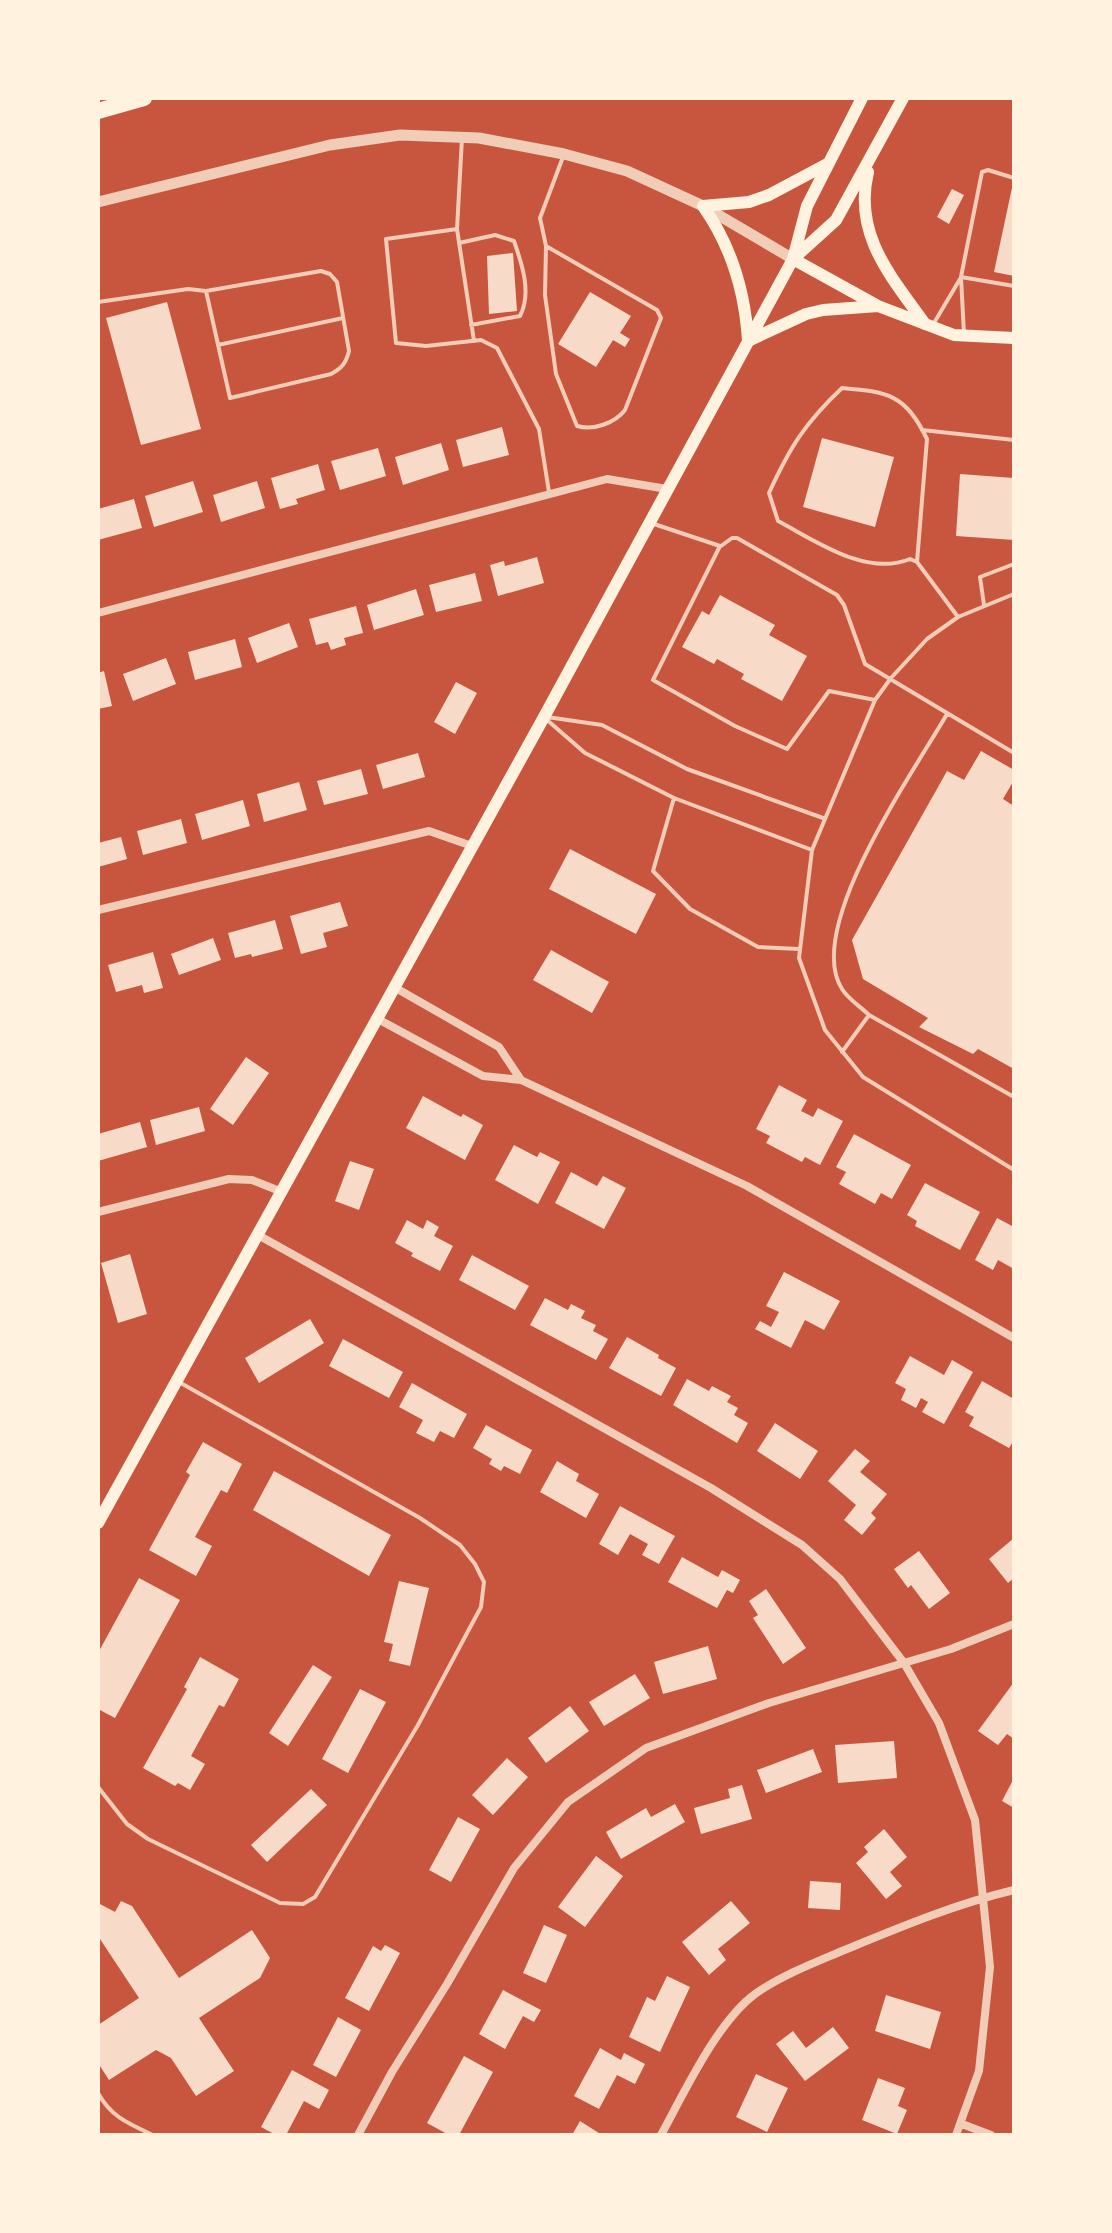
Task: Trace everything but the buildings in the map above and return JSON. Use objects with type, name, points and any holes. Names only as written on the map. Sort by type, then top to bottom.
[{"type":"highway","points":[[98,111],[144,98]]},
{"type":"main road","points":[[98,1523],[544,717],[793,259],[807,206],[862,98]]},
{"type":"main road","points":[[793,259],[836,220],[903,98]]},
{"type":"main road","points":[[871,159],[864,190],[868,229],[878,259],[928,325]]},
{"type":"main road","points":[[748,341],[746,309],[730,252],[703,206],[749,202],[769,195],[829,163]]},
{"type":"main road","points":[[793,259],[878,306],[954,335],[1014,338]]},
{"type":"main road","points":[[748,341],[806,314],[878,306]]},
{"type":"street","points":[[98,202],[330,145],[400,135],[479,138],[564,154],[627,171],[703,206],[793,259]]},
{"type":"street","points":[[98,613],[607,479],[667,489]]},
{"type":"street","points":[[98,910],[429,831],[472,846]]},
{"type":"street","points":[[394,987],[499,1047],[521,1080]]},
{"type":"street","points":[[376,1018],[483,1076],[521,1080],[747,1186],[1014,1338]]},
{"type":"street","points":[[98,1212],[229,1179],[252,1180],[282,1192]]},
{"type":"street","points":[[258,1235],[711,1488],[802,1545],[840,1579],[904,1663],[939,1723],[975,1820],[990,1967],[979,2071],[956,2135]]},
{"type":"street","points":[[358,2135],[392,2072],[514,1868],[568,1802],[646,1748],[769,1703],[951,1649],[1014,1624]]},
{"type":"street","points":[[661,2135],[723,2027],[755,1994],[821,1960],[983,1898],[1014,1890]]},
{"type":"street","points":[[962,2124],[991,2135]]},
{"type":"lane","points":[[462,137],[457,229],[474,341]]},
{"type":"lane","points":[[546,246],[657,310],[661,318],[625,410],[619,418],[587,429],[577,426],[556,374],[545,295],[546,246],[540,218],[564,154]]},
{"type":"lane","points":[[964,335],[961,277],[982,172],[988,170],[1014,178]]},
{"type":"lane","points":[[457,229],[386,239],[396,343],[426,346],[481,340],[497,348],[539,429],[549,492]]},
{"type":"lane","points":[[459,243],[495,235],[514,241],[523,268],[526,305],[520,316],[471,325]]},
{"type":"lane","points":[[98,302],[188,289],[206,291],[321,271],[330,274],[337,282],[349,351],[344,365],[338,370],[230,398],[206,291]]},
{"type":"lane","points":[[928,325],[961,277]]},
{"type":"lane","points":[[961,277],[1014,286]]},
{"type":"lane","points":[[218,345],[343,318]]},
{"type":"lane","points":[[917,562],[927,439],[915,414],[885,392],[842,388],[819,409],[790,448],[769,493],[778,521],[866,563],[899,564],[910,559],[917,562],[958,617]]},
{"type":"lane","points":[[922,430],[1014,440]]},
{"type":"lane","points":[[649,523],[720,546]]},
{"type":"lane","points":[[875,700],[829,691],[787,749],[735,726],[653,680],[720,546],[737,538],[837,595],[865,664],[875,672],[891,678],[1014,753]]},
{"type":"lane","points":[[984,605],[980,577],[1014,564]]},
{"type":"lane","points":[[1014,594],[958,617],[927,639],[875,700],[812,850],[799,949],[799,958],[825,1030],[863,1077],[1014,1170]]},
{"type":"lane","points":[[947,713],[862,859],[843,904],[833,956],[842,989],[869,1015],[1014,1097]]},
{"type":"lane","points":[[544,717],[585,753],[674,798],[812,850]]},
{"type":"lane","points":[[544,717],[602,725],[687,769],[823,818]]},
{"type":"lane","points":[[674,798],[653,871],[690,909],[758,947],[799,949]]},
{"type":"lane","points":[[842,1052],[869,1015]]},
{"type":"lane","points":[[98,1787],[127,1824],[157,1844],[280,1903],[303,1904],[315,1897],[364,1820],[481,1607],[484,1582],[460,1545],[420,1518],[178,1382]]},
{"type":"lane","points":[[98,2093],[119,2120],[153,2135]]}]
